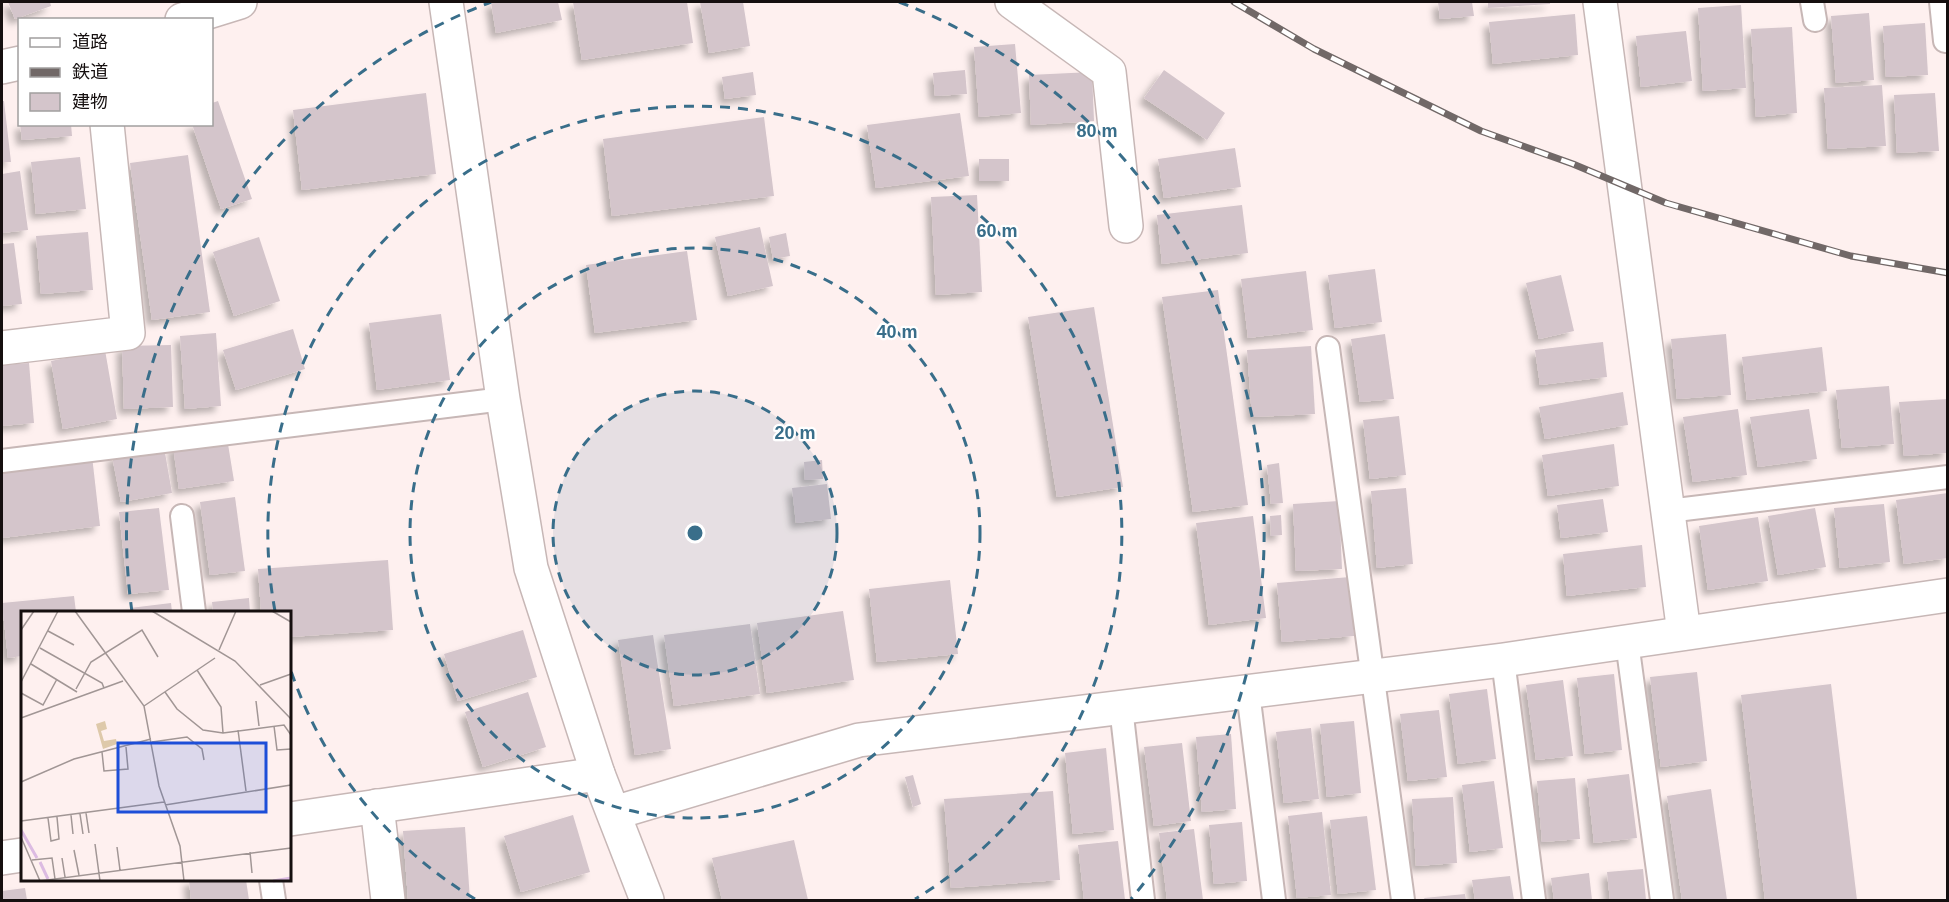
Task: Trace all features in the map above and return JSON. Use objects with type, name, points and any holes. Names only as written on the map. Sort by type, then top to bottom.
[{"type":"street","points":[[188,18],[240,2]]},
{"type":"street","points":[[446,2],[503,399],[531,568],[598,774],[647,900]]},
{"type":"street","points":[[1012,2],[1109,72],[1126,226]]},
{"type":"street","points":[[1600,2],[1684,633]]},
{"type":"street","points":[[2,67],[18,63]]},
{"type":"street","points":[[2,348],[128,333],[107,126]]},
{"type":"street","points":[[614,813],[860,741],[1503,660],[1947,595]]},
{"type":"street","points":[[291,819],[598,774]]},
{"type":"street","points":[[377,806],[388,900]]},
{"type":"street","points":[[2,858],[21,855]]},
{"type":"lane","points":[[1941,2],[1945,41]]},
{"type":"lane","points":[[1328,348],[1403,900]]},
{"type":"lane","points":[[2,461],[503,399]]},
{"type":"lane","points":[[1668,512],[1947,477]]},
{"type":"lane","points":[[182,516],[195,611]]},
{"type":"lane","points":[[1627,642],[1662,900]]},
{"type":"lane","points":[[1503,660],[1534,900]]},
{"type":"lane","points":[[1248,692],[1274,900]]},
{"type":"lane","points":[[1121,707],[1143,900]]},
{"type":"lane","points":[[271,881],[274,900]]},
{"type":"building","points":[[8,2],[50,2],[51,6],[15,19]]},
{"type":"building","points":[[491,2],[558,2],[562,20],[496,33]]},
{"type":"building","points":[[573,2],[687,2],[693,43],[582,60]]},
{"type":"building","points":[[700,2],[743,2],[750,46],[709,53]]},
{"type":"building","points":[[1438,2],[1472,2],[1474,16],[1440,19]]},
{"type":"building","points":[[1488,2],[1550,2],[1550,4],[1488,8]]},
{"type":"building","points":[[1741,5],[1746,88],[1703,91],[1698,8]]},
{"type":"building","points":[[1869,13],[1874,80],[1836,83],[1831,16]]},
{"type":"building","points":[[1575,14],[1578,55],[1493,64],[1489,22]]},
{"type":"building","points":[[1925,23],[1928,75],[1886,77],[1883,26]]},
{"type":"building","points":[[1792,27],[1797,113],[1756,117],[1751,29]]},
{"type":"building","points":[[1686,31],[1692,81],[1641,87],[1636,36]]},
{"type":"building","points":[[1015,44],[1021,113],[979,117],[974,47]]},
{"type":"building","points":[[965,70],[967,94],[935,96],[933,73]]},
{"type":"building","points":[[1164,70],[1225,113],[1207,140],[1144,98]]},
{"type":"building","points":[[753,72],[756,95],[725,99],[722,77]]},
{"type":"building","points":[[1092,72],[1094,121],[1031,125],[1029,75]]},
{"type":"building","points":[[1882,85],[1886,146],[1828,149],[1824,88]]},
{"type":"building","points":[[426,93],[436,174],[302,190],[293,110]]},
{"type":"building","points":[[1935,93],[1939,151],[1897,153],[1894,95]]},
{"type":"building","points":[[2,101],[4,101],[11,162],[2,162]]},
{"type":"building","points":[[218,101],[252,199],[221,209],[193,126],[213,126],[213,103]]},
{"type":"building","points":[[960,113],[969,176],[876,188],[867,125]]},
{"type":"building","points":[[764,117],[774,196],[612,216],[603,139]]},
{"type":"building","points":[[20,126],[71,126],[72,136],[22,140]]},
{"type":"building","points":[[1235,148],[1241,187],[1164,198],[1158,159]]},
{"type":"building","points":[[188,155],[210,312],[152,320],[130,163]]},
{"type":"building","points":[[80,157],[86,209],[36,214],[31,162]]},
{"type":"building","points":[[979,159],[1009,159],[1009,181],[979,181]]},
{"type":"building","points":[[20,171],[28,230],[2,233],[2,174]]},
{"type":"building","points":[[977,195],[982,292],[936,295],[931,197]]},
{"type":"building","points":[[1242,205],[1248,253],[1162,264],[1157,215]]},
{"type":"building","points":[[760,227],[773,286],[728,296],[715,237]]},
{"type":"building","points":[[88,232],[93,290],[41,294],[36,236]]},
{"type":"building","points":[[786,233],[790,256],[773,259],[769,237]]},
{"type":"building","points":[[259,237],[280,301],[234,316],[213,252]]},
{"type":"building","points":[[14,243],[22,304],[2,306],[2,244]]},
{"type":"building","points":[[687,251],[697,320],[595,333],[586,265]]},
{"type":"building","points":[[1375,269],[1382,322],[1335,328],[1328,275]]},
{"type":"building","points":[[1306,271],[1313,330],[1248,338],[1241,279]]},
{"type":"building","points":[[1561,275],[1574,331],[1539,339],[1526,283]]},
{"type":"building","points":[[1218,290],[1248,505],[1193,512],[1162,297]]},
{"type":"building","points":[[1094,307],[1123,487],[1057,497],[1028,317]]},
{"type":"building","points":[[441,314],[450,380],[377,390],[369,323]]},
{"type":"building","points":[[293,329],[305,369],[236,390],[223,350]]},
{"type":"building","points":[[216,333],[221,406],[185,409],[180,336]]},
{"type":"building","points":[[1385,334],[1394,399],[1360,402],[1351,339]]},
{"type":"building","points":[[1726,334],[1731,395],[1677,399],[1671,339]]},
{"type":"building","points":[[1603,342],[1607,377],[1540,385],[1535,350]]},
{"type":"building","points":[[171,345],[173,407],[124,409],[122,346]]},
{"type":"building","points":[[1311,346],[1315,414],[1252,417],[1247,350]]},
{"type":"building","points":[[1822,347],[1827,391],[1747,400],[1742,357]]},
{"type":"building","points":[[105,350],[117,419],[63,429],[51,361]]},
{"type":"building","points":[[29,363],[34,423],[2,426],[2,365]]},
{"type":"building","points":[[1889,386],[1894,444],[1842,448],[1836,390]]},
{"type":"building","points":[[1623,392],[1628,425],[1545,439],[1539,407]]},
{"type":"building","points":[[1948,399],[1948,453],[1904,456],[1899,402]]},
{"type":"building","points":[[1738,409],[1747,475],[1693,482],[1683,417]]},
{"type":"building","points":[[1809,409],[1817,459],[1758,467],[1750,417]]},
{"type":"building","points":[[1399,416],[1406,475],[1370,479],[1363,420]]},
{"type":"building","points":[[227,438],[234,481],[179,489],[173,446]]},
{"type":"building","points":[[1614,444],[1619,486],[1548,496],[1542,455]]},
{"type":"building","points":[[164,447],[172,493],[121,502],[112,456]]},
{"type":"building","points":[[92,456],[100,526],[2,538],[2,467]]},
{"type":"building","points":[[822,460],[823,479],[805,480],[804,462]]},
{"type":"building","points":[[1279,463],[1283,503],[1271,504],[1267,465]]},
{"type":"building","points":[[827,484],[831,519],[796,523],[792,488]]},
{"type":"building","points":[[1406,488],[1413,564],[1377,568],[1371,491]]},
{"type":"building","points":[[1948,493],[1948,558],[1904,564],[1896,500]]},
{"type":"building","points":[[235,497],[245,571],[210,575],[200,502]]},
{"type":"building","points":[[1603,499],[1608,532],[1561,538],[1557,505]]},
{"type":"building","points":[[1339,501],[1342,569],[1296,571],[1293,504]]},
{"type":"building","points":[[1884,504],[1890,562],[1840,568],[1834,508]]},
{"type":"building","points":[[159,508],[169,590],[128,594],[119,512]]},
{"type":"building","points":[[1815,508],[1826,567],[1778,575],[1768,516]]},
{"type":"building","points":[[1281,515],[1282,535],[1271,536],[1270,516]]},
{"type":"building","points":[[1253,516],[1266,618],[1209,625],[1196,523]]},
{"type":"building","points":[[1758,517],[1768,581],[1708,590],[1699,526]]},
{"type":"building","points":[[1642,545],[1646,587],[1567,596],[1563,554]]},
{"type":"building","points":[[388,560],[393,630],[291,637],[291,611],[261,611],[258,569]]},
{"type":"building","points":[[1350,577],[1354,636],[1282,642],[1277,583]]},
{"type":"building","points":[[950,580],[958,654],[877,662],[869,589]]},
{"type":"building","points":[[74,596],[76,611],[21,611],[21,656],[8,658],[2,603]]},
{"type":"building","points":[[249,598],[250,611],[213,611],[212,602]]},
{"type":"building","points":[[171,603],[172,611],[131,611],[130,608]]},
{"type":"building","points":[[843,611],[854,680],[767,693],[757,623]]},
{"type":"building","points":[[750,624],[760,694],[674,706],[664,635]]},
{"type":"building","points":[[523,630],[537,677],[458,701],[444,654]]},
{"type":"building","points":[[653,635],[671,749],[635,755],[618,640]]},
{"type":"building","points":[[1697,672],[1707,761],[1661,767],[1650,677]]},
{"type":"building","points":[[1614,674],[1622,750],[1585,754],[1577,678]]},
{"type":"building","points":[[1563,680],[1573,756],[1536,760],[1526,685]]},
{"type":"building","points":[[1831,684],[1857,900],[1765,900],[1741,695]]},
{"type":"building","points":[[1487,689],[1496,759],[1458,764],[1449,694]]},
{"type":"building","points":[[528,692],[546,747],[483,767],[465,712]]},
{"type":"building","points":[[1439,710],[1447,777],[1408,781],[1400,714]]},
{"type":"building","points":[[1354,721],[1361,793],[1327,797],[1320,724]]},
{"type":"building","points":[[1311,728],[1319,799],[1284,803],[1276,732]]},
{"type":"building","points":[[1231,734],[1236,809],[1202,812],[1196,737]]},
{"type":"building","points":[[1182,743],[1191,821],[1154,826],[1144,747]]},
{"type":"building","points":[[1106,748],[1114,830],[1073,834],[1065,753]]},
{"type":"building","points":[[1629,774],[1637,838],[1594,843],[1587,779]]},
{"type":"building","points":[[913,775],[921,804],[913,807],[905,777]]},
{"type":"building","points":[[1575,778],[1580,839],[1542,842],[1537,781]]},
{"type":"building","points":[[1494,781],[1503,848],[1470,852],[1462,785]]},
{"type":"building","points":[[1711,789],[1727,900],[1682,900],[1667,796]]},
{"type":"building","points":[[1053,791],[1060,880],[951,888],[944,799]]},
{"type":"building","points":[[1453,797],[1457,863],[1416,866],[1412,799]]},
{"type":"building","points":[[1322,812],[1331,895],[1297,898],[1288,816]]},
{"type":"building","points":[[573,815],[590,872],[521,892],[504,836]]},
{"type":"building","points":[[1367,816],[1376,890],[1338,894],[1330,820]]},
{"type":"building","points":[[1242,822],[1247,881],[1214,884],[1209,825]]},
{"type":"building","points":[[465,827],[470,900],[408,900],[403,831]]},
{"type":"building","points":[[1194,829],[1203,900],[1167,900],[1159,833]]},
{"type":"building","points":[[794,840],[808,900],[722,900],[712,858]]},
{"type":"building","points":[[1118,841],[1125,900],[1084,900],[1078,845]]},
{"type":"building","points":[[1643,869],[1646,900],[1610,900],[1607,872]]},
{"type":"building","points":[[1589,873],[1592,900],[1554,900],[1551,878]]},
{"type":"building","points":[[1510,876],[1514,900],[1475,900],[1472,880]]},
{"type":"building","points":[[189,881],[246,881],[249,900],[191,900]]},
{"type":"building","points":[[25,888],[27,900],[2,900],[2,891]]},
{"type":"building","points":[[1465,894],[1466,900],[1425,900],[1424,898]]},
{"type":"railway","points":[[1234,2],[1314,49],[1481,131],[1573,164],[1666,203],[1851,256],[1948,273]]}]
